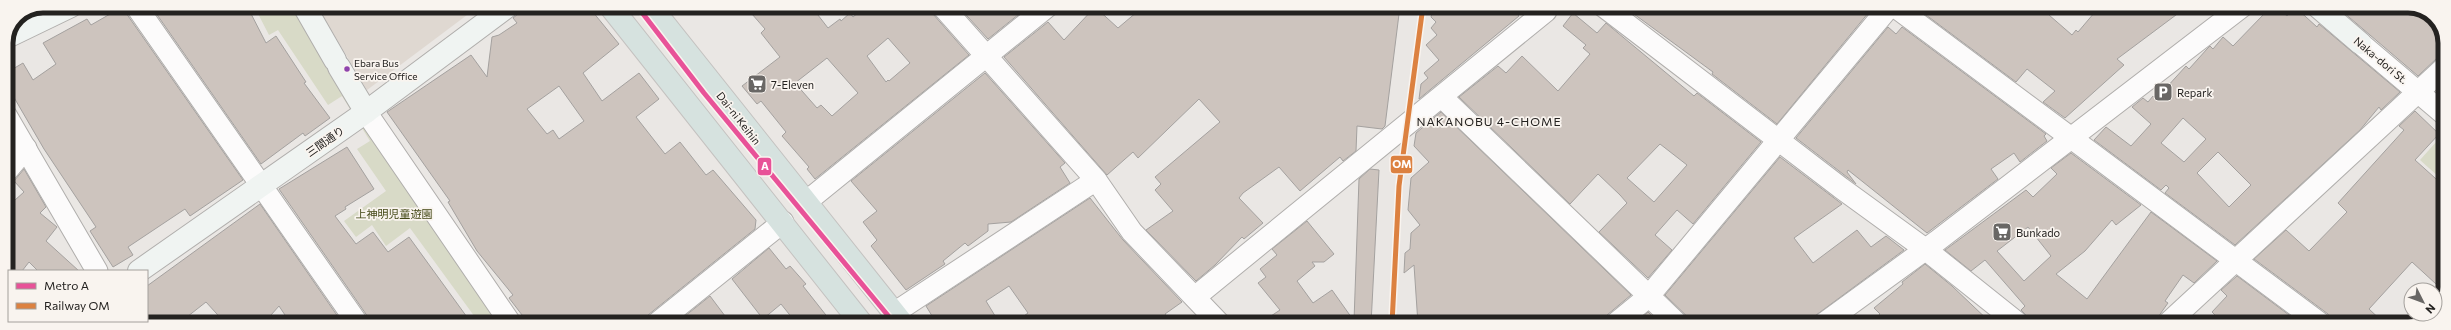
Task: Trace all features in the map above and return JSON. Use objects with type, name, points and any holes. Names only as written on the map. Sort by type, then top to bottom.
[{"type":"highway","points":[[616,13],[783,222],[857,317]]},
{"type":"highway","name":"Dai-ni Keihin","points":[[656,13],[897,317]]},
{"type":"street","points":[[15,33],[57,13]]},
{"type":"street","points":[[141,13],[353,317]]},
{"type":"street","points":[[308,13],[366,112],[506,317]]},
{"type":"street","name":"三間通り","points":[[140,270],[366,112],[499,13]]},
{"type":"street","points":[[948,13],[1096,180],[1132,232],[1213,317]]},
{"type":"street","points":[[806,202],[1039,13]]},
{"type":"street","points":[[1195,298],[1444,96],[1542,13]]},
{"type":"street","points":[[1612,13],[1778,141],[1925,249],[2010,317]]},
{"type":"street","points":[[1624,317],[1648,297],[1884,13]]},
{"type":"street","points":[[1903,13],[2311,317]]},
{"type":"street","points":[[1833,317],[1925,249],[2234,13]]},
{"type":"street","name":"Naka-dori St.","points":[[2324,13],[2438,109]]},
{"type":"street","points":[[2175,317],[2438,74]]},
{"type":"street","points":[[1444,96],[1447,102],[1670,317]]},
{"type":"street","points":[[13,127],[96,270]]},
{"type":"street","points":[[13,164],[26,148]]},
{"type":"street","points":[[899,317],[1096,180]]},
{"type":"street","points":[[665,317],[783,222]]},
{"type":"shaded area","points":[[321,13],[470,13],[367,90]]},
{"type":"green space","name":"上神明児童遊園","points":[[258,13],[297,13],[374,139],[498,317],[475,317],[410,228],[386,246],[372,225],[356,237],[344,221],[386,191],[357,149],[370,141],[342,96],[328,105],[278,30],[269,35]]},
{"type":"green space","points":[[2438,140],[2438,176],[2420,160]]},
{"type":"building","points":[[112,13],[126,13],[243,180],[190,216],[185,209],[128,247],[133,255],[113,267],[90,231],[96,227],[44,149],[13,96],[13,69],[23,63],[33,80],[56,64],[43,43],[87,19],[91,25]]},
{"type":"building","points":[[156,13],[251,13],[266,43],[276,36],[306,82],[304,83],[330,118],[305,136],[303,133],[261,164]]},
{"type":"building","points":[[519,13],[594,13],[619,44],[583,73],[602,101],[639,73],[659,99],[636,117],[665,154],[680,142],[706,175],[713,170],[756,220],[755,229],[646,317],[524,317],[509,298],[513,295],[477,251],[448,202],[450,201],[387,112],[471,55],[487,77],[492,37],[499,35],[517,23],[513,18]],"holes":[[[559,86],[584,121],[559,139],[553,130],[547,134],[527,109]]]},
{"type":"building","points":[[751,13],[816,13],[828,28],[840,19],[841,21],[850,13],[853,17],[858,13],[933,13],[969,55],[815,179],[807,169],[809,167],[782,136],[786,132],[761,101],[757,104],[742,86],[780,57],[761,33],[765,29]],"holes":[[[888,38],[910,63],[886,82],[867,56]],[[827,58],[858,93],[832,116],[821,105],[817,108],[795,83]]]},
{"type":"building","points":[[964,13],[1020,13],[988,39]]},
{"type":"building","points":[[1089,13],[1102,13],[1118,28],[1136,13],[1399,13],[1385,126],[1382,129],[1357,126],[1356,151],[1343,161],[1340,157],[1300,191],[1279,167],[1243,193],[1239,198],[1263,223],[1244,239],[1242,237],[1215,265],[1196,281],[1146,230],[1173,211],[1155,190],[1161,184],[1155,177],[1220,122],[1199,99],[1138,158],[1133,152],[1107,175],[1004,57],[1048,22],[1064,40]]},
{"type":"building","points":[[1432,13],[1516,13],[1519,16],[1419,99],[1421,84],[1428,78],[1424,73],[1439,60],[1426,45],[1437,35],[1431,28],[1436,22],[1431,17]]},
{"type":"building","points":[[1573,13],[1597,33],[1606,23],[1694,96],[1697,93],[1761,142],[1693,224],[1677,210],[1655,235],[1672,250],[1648,278],[1599,232],[1627,203],[1620,195],[1598,174],[1570,204],[1459,97],[1498,66],[1506,73],[1522,56],[1558,91],[1590,54],[1583,48],[1586,45],[1563,26]],"holes":[[[1660,144],[1687,165],[1654,202],[1627,178]]]},
{"type":"building","points":[[1633,13],[1868,13],[1777,124],[1712,74],[1713,72]]},
{"type":"building","points":[[1923,13],[2051,13],[2049,15],[2072,35],[2076,30],[2078,32],[2094,13],[2179,13],[2117,59],[2124,65],[2065,118],[2043,102],[2055,91],[2027,69],[2016,82]]},
{"type":"building","points":[[2263,13],[2284,13],[2287,16],[2290,13],[2302,13],[2317,27],[2319,24],[2400,92],[2381,110],[2379,107],[2360,130],[2235,245],[2165,193],[2169,188],[2166,185],[2161,190],[2094,140],[2106,127],[2131,146],[2151,124],[2132,107],[2143,98],[2148,102],[2153,96],[2156,99],[2186,66],[2189,69],[2210,46],[2213,49],[2223,37],[2233,46],[2264,14]],"holes":[[[2183,118],[2206,139],[2184,162],[2161,143]],[[2218,152],[2251,185],[2229,207],[2197,173]]]},
{"type":"building","points":[[2344,13],[2412,13],[2426,19],[2436,32],[2438,41],[2438,58],[2418,76]]},
{"type":"building","points":[[1888,27],[1896,34],[1902,27],[2046,134],[2044,136],[2047,141],[2020,162],[2014,153],[1991,169],[1998,179],[1927,233],[1848,170],[1847,172],[1856,184],[1796,138]]},
{"type":"building","points":[[985,73],[1065,163],[1060,167],[1070,183],[1011,222],[988,224],[988,231],[968,246],[965,243],[943,261],[945,264],[906,290],[871,246],[877,240],[863,222],[877,211],[851,181]]},
{"type":"building","points":[[2415,111],[2438,133],[2438,135],[2415,160],[2438,181],[2438,282],[2434,282],[2412,262],[2369,309],[2378,317],[2330,317],[2328,314],[2254,259],[2286,230],[2309,251],[2347,212],[2338,203],[2404,130],[2399,126]]},
{"type":"building","points":[[1441,112],[1631,295],[1606,317],[1418,317],[1414,265],[1404,273],[1405,253],[1410,249],[1411,233],[1420,225],[1408,210],[1411,178],[1429,162],[1414,146],[1416,133]]},
{"type":"building","points":[[347,147],[374,189],[345,207],[346,209],[335,216],[356,244],[373,232],[388,252],[409,237],[467,317],[368,317],[279,189]]},
{"type":"building","points":[[2071,153],[2141,205],[2116,225],[2112,220],[2085,251],[2056,274],[2087,299],[2151,212],[2217,261],[2194,283],[2183,275],[2165,301],[2168,303],[2158,317],[2028,317],[2021,310],[2025,306],[1985,260],[1971,271],[1945,250],[2026,190],[2033,197],[2057,174],[2051,168]],"holes":[[[2028,227],[2051,256],[2024,281],[1997,251]]]},
{"type":"building","points":[[1780,157],[1842,204],[1794,238],[1813,263],[1857,230],[1871,247],[1886,236],[1904,250],[1813,317],[1688,317],[1665,295]]},
{"type":"building","points":[[24,169],[46,207],[40,213],[57,227],[46,241],[78,270],[37,270],[29,262],[23,270],[13,270],[13,202],[24,192],[14,181]]},
{"type":"building","points":[[1370,169],[1379,170],[1371,317],[1354,317],[1359,179]]},
{"type":"building","points":[[1090,198],[1123,240],[1182,302],[1165,314],[1167,317],[1023,317],[1028,313],[1009,286],[986,301],[996,317],[933,317],[926,306]]},
{"type":"building","points":[[260,204],[338,317],[286,317],[279,306],[269,317],[220,317],[206,302],[187,317],[148,317],[148,285]]},
{"type":"building","points":[[1307,221],[1334,254],[1324,262],[1312,262],[1315,266],[1297,281],[1313,303],[1332,290],[1351,317],[1270,317],[1280,310],[1258,283],[1266,277],[1260,269],[1277,255],[1272,249]]},
{"type":"building","points":[[769,248],[786,269],[790,266],[806,284],[803,286],[827,317],[791,317],[781,304],[765,317],[761,317],[732,279]]},
{"type":"building","points":[[1925,264],[1952,286],[1985,317],[1877,317],[1880,314],[1874,308],[1903,284],[1902,282]]},
{"type":"building","points":[[2237,276],[2292,317],[2217,317],[2212,312],[2227,296],[2221,290]]},
{"type":"building","points":[[710,296],[726,317],[684,317]]},
{"type":"building","points":[[1648,312],[1653,317],[1642,317]]},
{"type":"metro line","name":"A","points":[[642,13],[704,93],[889,317]]},
{"type":"rail line","name":"OM","points":[[1392,317],[1399,186],[1422,13]]},
{"type":"place","name":"Ebara Bus Service Office","points":[[347,69]]},
{"type":"place","name":"7-Eleven","points":[[757,84]]},
{"type":"place","name":"Repark","points":[[2163,92]]},
{"type":"place","name":"Bunkado","points":[[2002,232]]},
{"type":"district","name":"NAKANOBU 4-CHOME","points":[[1489,121]]}]
